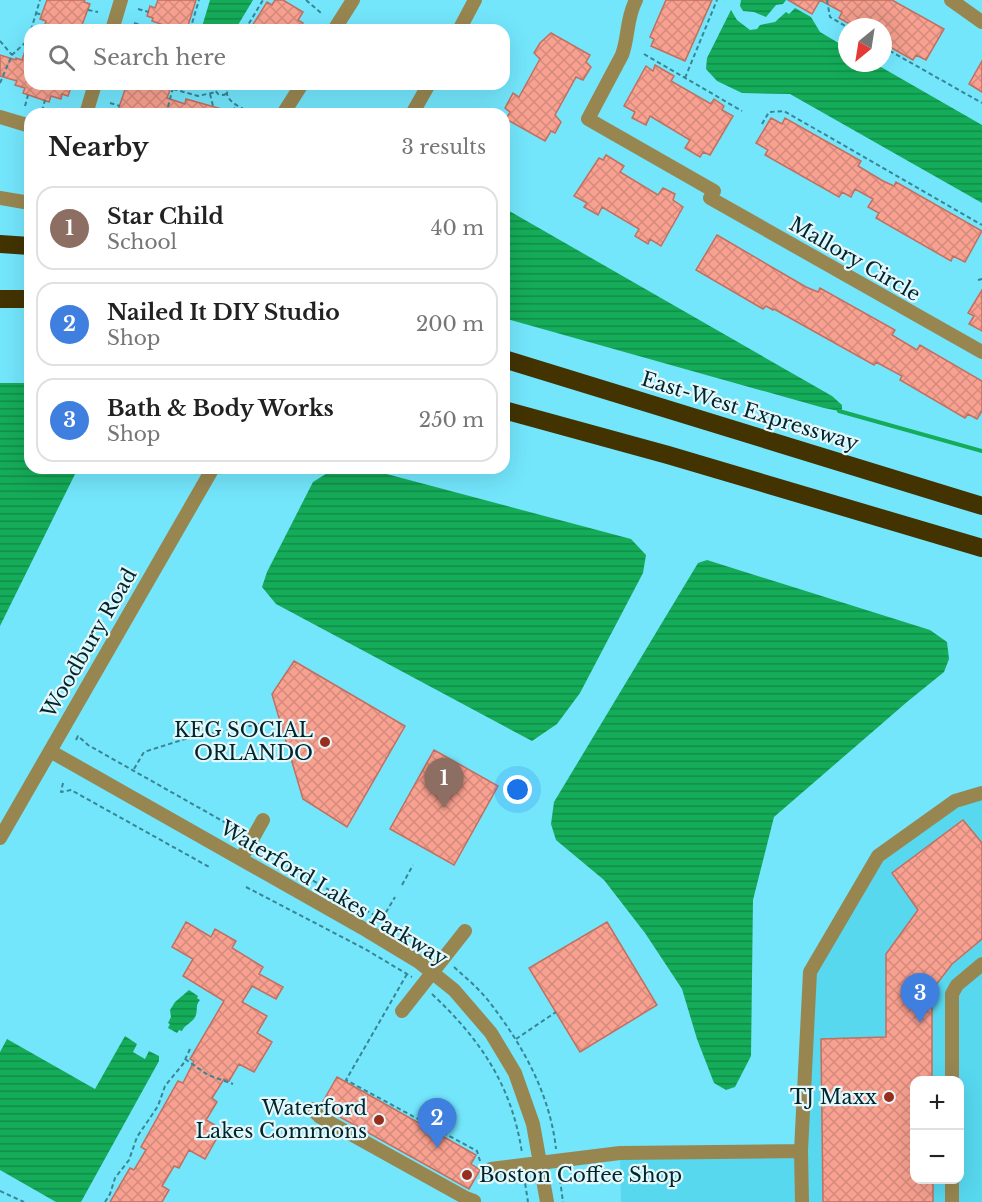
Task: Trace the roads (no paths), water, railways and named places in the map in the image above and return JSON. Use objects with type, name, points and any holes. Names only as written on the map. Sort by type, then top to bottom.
[{"type":"highway","points":[[0,244],[24,246]]},
{"type":"highway","points":[[0,299],[24,299]]},
{"type":"highway","name":"East-West Expressway","points":[[510,361],[982,506]]},
{"type":"highway","points":[[510,412],[668,455],[982,548]]},
{"type":"street","points":[[113,24],[121,0]]},
{"type":"street","points":[[338,24],[352,0]]},
{"type":"street","points":[[462,24],[475,0]]},
{"type":"street","name":"Mallory Circle","points":[[636,0],[627,21],[622,55],[588,119],[712,195],[982,352]]},
{"type":"street","points":[[951,0],[982,22]]},
{"type":"street","points":[[88,108],[93,90]]},
{"type":"street","points":[[287,108],[298,90]]},
{"type":"street","points":[[415,108],[426,90]]},
{"type":"street","points":[[0,117],[24,124]]},
{"type":"street","points":[[0,198],[24,202]]},
{"type":"street","name":"Woodbury Road","points":[[0,838],[210,474]]},
{"type":"street","name":"Waterford Lakes Parkway","points":[[50,751],[366,930],[432,971],[454,990],[474,1011],[508,1059],[526,1100],[541,1163],[547,1202]]},
{"type":"street","points":[[802,1202],[801,1151],[810,972],[878,856],[955,801],[982,792]]},
{"type":"street","points":[[241,859],[263,820]]},
{"type":"street","points":[[402,1011],[465,931]]},
{"type":"street","points":[[952,1076],[952,994],[957,985],[982,964]]},
{"type":"street","points":[[312,1109],[320,1117],[466,1198],[474,1200]]},
{"type":"street","points":[[486,1169],[620,1153],[801,1151]]},
{"type":"street","points":[[952,1184],[952,1202]]},
{"type":"waterway","points":[[839,411],[982,451]]},
{"type":"place","name":"KEG SOCIAL ORLANDO","points":[[325,742]]},
{"type":"place","name":"Star Child","points":[[444,808]]},
{"type":"place","name":"Bath & Body Works","points":[[920,1023]]},
{"type":"place","name":"TJ Maxx","points":[[889,1097]]},
{"type":"place","name":"Waterford Lakes Commons","points":[[379,1120]]},
{"type":"place","name":"Nailed It DIY Studio","points":[[437,1148]]},
{"type":"place","name":"Boston Coffee Shop","points":[[467,1175]]}]
